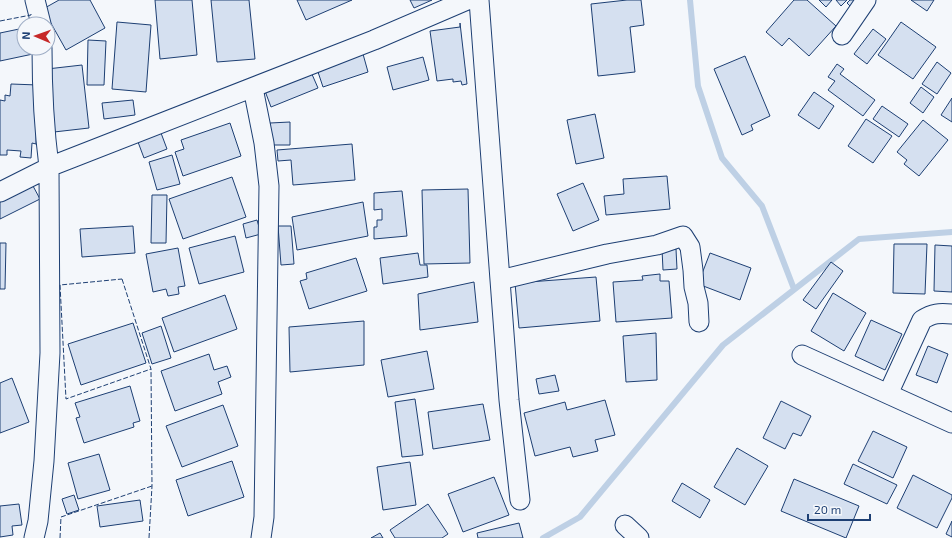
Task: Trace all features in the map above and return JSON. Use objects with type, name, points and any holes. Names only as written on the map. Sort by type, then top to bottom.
[{"type":"street","points":[[35,0],[39,16]]},
{"type":"street","points":[[0,192],[49,167],[374,40],[467,0]]},
{"type":"street","points":[[479,0],[509,400],[520,500]]},
{"type":"street","points":[[842,35],[866,0]]},
{"type":"street","points":[[34,538],[38,521],[44,461],[50,353],[49,167],[45,141],[42,56]]},
{"type":"street","points":[[253,88],[264,143],[269,186],[264,509],[261,538]]},
{"type":"street","points":[[500,280],[607,254],[657,245],[683,236],[690,247],[694,287],[698,302],[699,322]]},
{"type":"street","points":[[888,394],[922,320],[930,315],[941,313],[952,314]]},
{"type":"street","points":[[802,355],[952,423]]},
{"type":"street","points":[[625,525],[639,538]]},
{"type":"building","points":[[59,0],[90,0],[105,28],[66,50],[56,32],[56,16],[47,16],[43,9]]},
{"type":"building","points":[[155,0],[192,0],[197,55],[160,59]]},
{"type":"building","points":[[211,0],[249,0],[255,59],[217,62]]},
{"type":"building","points":[[297,0],[352,0],[306,20]]},
{"type":"building","points":[[410,0],[432,0],[414,8]]},
{"type":"building","points":[[641,0],[644,25],[630,27],[635,72],[598,76],[591,4]]},
{"type":"building","points":[[794,0],[807,0],[836,26],[809,56],[789,38],[782,46],[766,32]]},
{"type":"building","points":[[819,0],[832,0],[826,7]]},
{"type":"building","points":[[836,0],[847,0],[841,6]]},
{"type":"building","points":[[850,0],[860,0],[854,10],[847,3]]},
{"type":"building","points":[[911,0],[934,0],[927,11]]},
{"type":"building","points":[[117,22],[151,25],[146,92],[112,89]]},
{"type":"building","points":[[901,22],[936,47],[913,79],[878,55]]},
{"type":"building","points":[[460,23],[467,84],[462,85],[461,81],[453,82],[453,79],[437,81],[430,31],[460,27]]},
{"type":"building","points":[[873,29],[886,39],[867,64],[854,54]]},
{"type":"building","points":[[16,30],[16,56],[24,56],[0,61],[0,33]]},
{"type":"building","points":[[88,40],[106,41],[104,85],[87,85]]},
{"type":"building","points":[[363,54],[368,72],[323,87],[317,69]]},
{"type":"building","points":[[745,56],[770,116],[751,125],[753,130],[742,135],[714,69]]},
{"type":"building","points":[[423,57],[429,80],[393,90],[387,67]]},
{"type":"building","points":[[937,62],[951,73],[937,94],[922,84]]},
{"type":"building","points":[[837,64],[844,69],[840,74],[875,100],[863,116],[828,90],[835,81],[828,77]]},
{"type":"building","points":[[82,65],[89,128],[54,132],[47,69]]},
{"type":"building","points":[[311,72],[318,88],[271,107],[265,91]]},
{"type":"building","points":[[11,84],[38,85],[36,144],[32,143],[31,158],[20,157],[21,151],[7,150],[7,155],[0,155],[0,100],[5,101],[5,95],[10,96]]},
{"type":"building","points":[[921,87],[934,97],[923,113],[910,103]]},
{"type":"building","points":[[814,92],[834,106],[819,129],[798,115]]},
{"type":"building","points":[[952,98],[952,122],[941,115]]},
{"type":"building","points":[[133,100],[135,115],[104,119],[102,103]]},
{"type":"building","points":[[882,106],[908,124],[899,137],[873,119]]},
{"type":"building","points":[[595,114],[604,158],[576,164],[567,120]]},
{"type":"building","points":[[866,119],[892,136],[873,163],[848,146]]},
{"type":"building","points":[[923,120],[948,140],[919,176],[904,164],[907,160],[897,152]]},
{"type":"building","points":[[290,122],[290,145],[270,145],[270,123]]},
{"type":"building","points":[[230,123],[241,156],[183,176],[175,152],[184,149],[181,140]]},
{"type":"building","points":[[161,133],[167,149],[144,158],[138,142]]},
{"type":"building","points":[[352,144],[355,180],[293,185],[291,160],[278,161],[277,150]]},
{"type":"building","points":[[172,155],[180,184],[157,190],[149,162]]},
{"type":"building","points":[[667,176],[670,209],[606,215],[604,196],[624,194],[623,179]]},
{"type":"building","points":[[232,177],[246,217],[183,239],[169,199]]},
{"type":"building","points":[[583,183],[599,220],[573,231],[557,194]]},
{"type":"building","points":[[33,186],[40,199],[0,219],[0,202]]},
{"type":"building","points":[[468,189],[470,263],[424,264],[422,190]]},
{"type":"building","points":[[402,191],[407,236],[374,239],[374,227],[377,227],[377,220],[382,220],[382,209],[374,210],[374,193]]},
{"type":"building","points":[[152,195],[167,195],[166,243],[151,243]]},
{"type":"building","points":[[363,202],[368,236],[297,250],[292,217]]},
{"type":"building","points":[[257,220],[261,234],[246,238],[243,224]]},
{"type":"building","points":[[133,226],[135,253],[82,257],[80,229]]},
{"type":"building","points":[[278,226],[291,226],[294,264],[281,265]]},
{"type":"building","points":[[235,236],[244,272],[199,284],[189,248]]},
{"type":"building","points":[[0,243],[6,243],[5,289],[0,289]]},
{"type":"building","points":[[894,244],[927,244],[925,294],[893,293]]},
{"type":"building","points":[[935,245],[952,246],[952,292],[934,291]]},
{"type":"building","points":[[178,248],[185,286],[178,287],[179,294],[168,296],[166,289],[153,292],[146,254]]},
{"type":"building","points":[[662,249],[676,249],[677,269],[663,270]]},
{"type":"building","points":[[418,253],[420,265],[427,265],[428,277],[383,284],[380,258]]},
{"type":"building","points":[[710,253],[751,268],[740,300],[698,284]]},
{"type":"building","points":[[356,258],[367,291],[309,309],[300,281],[307,279],[306,273]]},
{"type":"building","points":[[831,262],[843,271],[816,309],[803,300]]},
{"type":"building","points":[[660,274],[660,281],[669,281],[672,318],[616,322],[613,282],[643,280],[642,276]]},
{"type":"building","points":[[596,277],[600,321],[519,328],[515,283]]},
{"type":"building","points":[[474,282],[478,322],[420,330],[418,294]]},
{"type":"building","points":[[833,293],[866,313],[844,351],[811,331]]},
{"type":"building","points":[[225,295],[237,329],[174,352],[162,318]]},
{"type":"building","points":[[871,320],[902,334],[885,370],[855,356]]},
{"type":"building","points":[[364,321],[364,365],[290,372],[289,327]]},
{"type":"building","points":[[133,323],[146,363],[81,385],[68,344]]},
{"type":"building","points":[[161,326],[171,358],[152,364],[142,333]]},
{"type":"building","points":[[656,333],[657,380],[626,382],[623,336]]},
{"type":"building","points":[[928,346],[948,354],[937,383],[916,375]]},
{"type":"building","points":[[427,351],[434,389],[388,397],[381,360]]},
{"type":"building","points":[[209,354],[214,370],[227,366],[231,377],[218,382],[222,394],[175,411],[161,371]]},
{"type":"building","points":[[555,375],[559,391],[539,394],[536,379]]},
{"type":"building","points":[[12,378],[29,422],[0,433],[0,383]]},
{"type":"building","points":[[130,386],[140,421],[133,423],[134,427],[84,443],[76,418],[80,417],[75,403]]},
{"type":"building","points":[[415,399],[423,455],[402,457],[395,402]]},
{"type":"building","points":[[605,400],[615,435],[595,440],[598,451],[573,457],[570,447],[535,456],[524,413],[565,402],[567,410]]},
{"type":"building","points":[[781,401],[811,416],[801,436],[793,433],[785,449],[763,438]]},
{"type":"building","points":[[483,404],[490,440],[433,449],[428,412]]},
{"type":"building","points":[[223,405],[238,446],[182,467],[166,426]]},
{"type":"building","points":[[873,431],[907,447],[893,478],[858,461]]},
{"type":"building","points":[[737,448],[768,466],[745,505],[714,487]]},
{"type":"building","points":[[99,454],[110,490],[78,499],[68,463]]},
{"type":"building","points":[[232,461],[244,497],[188,516],[176,480]]},
{"type":"building","points":[[410,462],[416,505],[383,510],[377,467]]},
{"type":"building","points":[[853,464],[897,485],[887,504],[844,484]]},
{"type":"building","points":[[913,475],[952,495],[952,498],[937,528],[897,508]]},
{"type":"building","points":[[494,477],[509,515],[463,532],[448,494]]},
{"type":"building","points":[[794,479],[859,506],[846,538],[781,511]]},
{"type":"building","points":[[682,483],[710,500],[700,518],[672,501]]},
{"type":"building","points":[[74,495],[79,510],[67,514],[62,499]]},
{"type":"building","points":[[140,500],[143,521],[100,527],[97,506]]},
{"type":"building","points":[[19,504],[22,525],[12,526],[13,535],[0,537],[0,506]]},
{"type":"building","points":[[428,504],[448,534],[442,538],[395,538],[390,530]]},
{"type":"building","points":[[952,521],[952,537],[946,534]]},
{"type":"building","points":[[519,523],[523,538],[478,538],[477,533]]},
{"type":"building","points":[[380,533],[383,538],[371,538]]},
{"type":"waterway","points":[[690,0],[698,86],[722,158],[762,206],[794,289]]},
{"type":"waterway","points":[[543,538],[580,517],[723,345],[859,239],[952,232]]},
{"type":"fence","points":[[0,21],[31,14]]},
{"type":"fence","points":[[122,279],[151,369],[66,399],[60,285],[122,279]]},
{"type":"fence","points":[[149,538],[152,486],[151,369]]},
{"type":"fence","points":[[60,538],[61,517],[152,486]]}]
